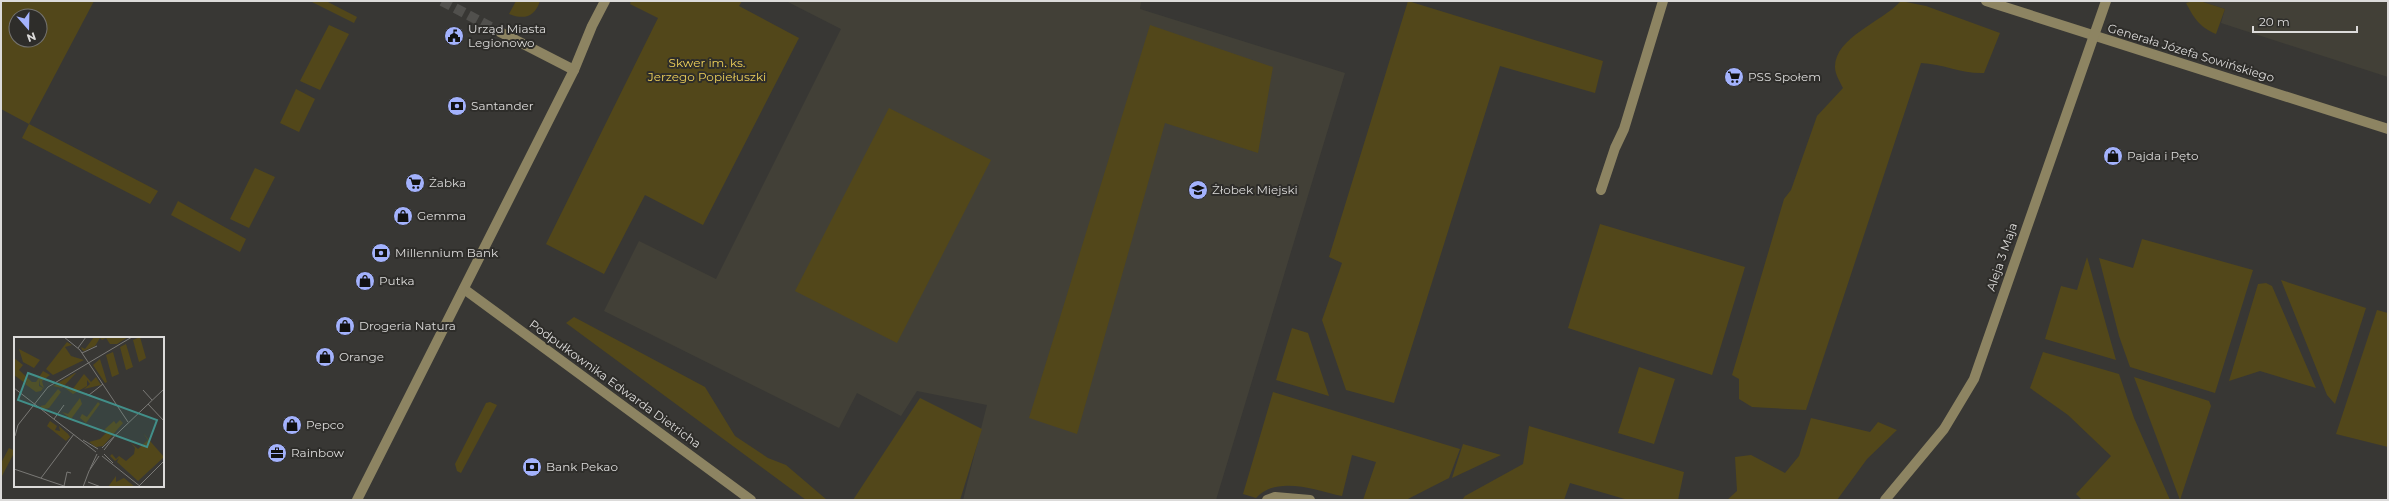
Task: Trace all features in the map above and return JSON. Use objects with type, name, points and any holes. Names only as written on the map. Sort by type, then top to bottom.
[{"type":"street","points":[[592,26],[597,1]]},
{"type":"street","points":[[357,500],[574,70],[592,26],[605,1]]},
{"type":"street","points":[[1600,190],[1615,148],[1624,129],[1663,1]]},
{"type":"street","name":"Generała Józefa Sowińskiego","points":[[1986,1],[2388,128]]},
{"type":"street","name":"Aleja 3 Maja","points":[[1885,500],[1944,429],[1974,379],[2106,1]]},
{"type":"street","points":[[500,32],[574,70]]},
{"type":"street","name":"Podpułkownika Edwarda Dietricha","points":[[464,289],[751,500]]},
{"type":"street","points":[[1267,500],[1275,497],[1310,500]]},
{"type":"shaded area","points":[[786,1],[1141,1],[1140,9],[1345,73],[1216,500],[963,500],[987,405],[917,391],[901,416],[857,393],[839,428],[604,311],[639,241],[716,279],[841,29]]},
{"type":"shaded area","points":[[2200,1],[2388,1],[2388,77],[2221,23],[2225,9]]},
{"type":"green space","points":[[1,1],[94,1],[29,124],[1,109]]},
{"type":"green space","points":[[310,1],[326,1],[357,17],[354,23]]},
{"type":"green space","points":[[516,1],[540,1],[532,14],[519,17],[509,14]]},
{"type":"green space","name":"Skwer im. ks. Jerzego Popiełuszki","points":[[631,1],[742,1],[739,6],[799,38],[703,225],[645,195],[604,274],[546,244],[658,18],[630,4]]},
{"type":"green space","points":[[1408,1],[1603,61],[1595,93],[1500,66],[1394,403],[1346,390],[1322,320],[1342,263],[1329,257]]},
{"type":"green space","points":[[1901,1],[1926,6],[2000,33],[1984,73],[1968,72],[1921,63],[1806,410],[1752,407],[1739,399],[1739,379],[1732,375],[1784,199],[1791,190],[1817,116],[1843,88],[1835,70],[1837,56],[1851,38],[1893,9]]},
{"type":"green space","points":[[2200,1],[2225,9],[2216,34],[2201,25],[2195,18],[2186,3]]},
{"type":"green space","points":[[329,25],[349,34],[320,90],[300,81]]},
{"type":"green space","points":[[1150,25],[1273,67],[1258,153],[1165,123],[1077,434],[1029,418]]},
{"type":"green space","points":[[296,89],[315,99],[299,132],[280,123]]},
{"type":"green space","points":[[889,108],[991,160],[897,343],[795,291]]},
{"type":"green space","points":[[29,124],[158,191],[150,204],[22,138]]},
{"type":"green space","points":[[255,168],[275,177],[249,228],[230,219]]},
{"type":"green space","points":[[178,201],[246,239],[240,252],[171,215]]},
{"type":"green space","points":[[1600,224],[1745,267],[1712,375],[1568,328]]},
{"type":"green space","points":[[2142,239],[2253,270],[2215,393],[2130,367],[2119,336],[2099,258],[2133,268]]},
{"type":"green space","points":[[2087,257],[2116,360],[2045,339],[2061,286],[2077,290]]},
{"type":"green space","points":[[2281,280],[2366,308],[2335,404],[2327,395]]},
{"type":"green space","points":[[2266,283],[2272,286],[2316,388],[2260,371],[2229,381],[2258,284]]},
{"type":"green space","points":[[2377,310],[2388,313],[2388,447],[2336,434]]},
{"type":"green space","points":[[574,317],[705,387],[735,436],[768,458],[786,465],[827,500],[806,500],[566,323]]},
{"type":"green space","points":[[1292,328],[1308,333],[1329,396],[1276,380]]},
{"type":"green space","points":[[2043,352],[2119,374],[2134,418],[2170,500],[2082,500],[2076,494],[2111,456],[2068,415],[2030,388]]},
{"type":"green space","points":[[1639,367],[1675,379],[1654,444],[1618,433]]},
{"type":"green space","points":[[2134,377],[2209,401],[2211,406],[2180,500]]},
{"type":"green space","points":[[1273,392],[1460,449],[1449,478],[1406,500],[1363,500],[1376,462],[1352,455],[1342,496],[1297,486],[1274,487],[1265,491],[1256,498],[1243,494]]},
{"type":"green space","points":[[920,398],[982,429],[960,500],[853,500]]},
{"type":"green space","points":[[490,402],[497,405],[461,473],[457,471],[455,464],[486,403]]},
{"type":"green space","points":[[1811,418],[1870,432],[1878,422],[1897,430],[1867,459],[1837,500],[1727,500],[1737,491],[1735,457],[1751,455],[1785,473],[1799,456]]},
{"type":"green space","points":[[1529,426],[1684,472],[1678,500],[1628,500],[1570,483],[1564,500],[1462,500],[1465,496],[1523,464]]},
{"type":"green space","points":[[1463,444],[1501,455],[1452,478]]},
{"type":"green space","points":[[9,448],[14,450],[1,478],[1,463]]},
{"type":"tunnel","points":[[442,1],[500,32]]},
{"type":"place","name":"Urząd Miasta Legionowo","points":[[454,36]]},
{"type":"place","name":"PSS Społem","points":[[1734,77]]},
{"type":"place","name":"Santander","points":[[457,106]]},
{"type":"place","name":"Pajda i Pęto","points":[[2113,156]]},
{"type":"place","name":"Żabka","points":[[415,183]]},
{"type":"place","name":"Żłobek Miejski","points":[[1198,190]]},
{"type":"place","name":"Gemma","points":[[403,216]]},
{"type":"place","name":"Millennium Bank","points":[[381,253]]},
{"type":"place","name":"Putka","points":[[365,281]]},
{"type":"place","name":"Drogeria Natura","points":[[345,326]]},
{"type":"place","name":"Orange","points":[[325,357]]},
{"type":"place","name":"Pepco","points":[[292,425]]},
{"type":"place","name":"Rainbow","points":[[277,453]]},
{"type":"place","name":"Bank Pekao","points":[[532,467]]}]
